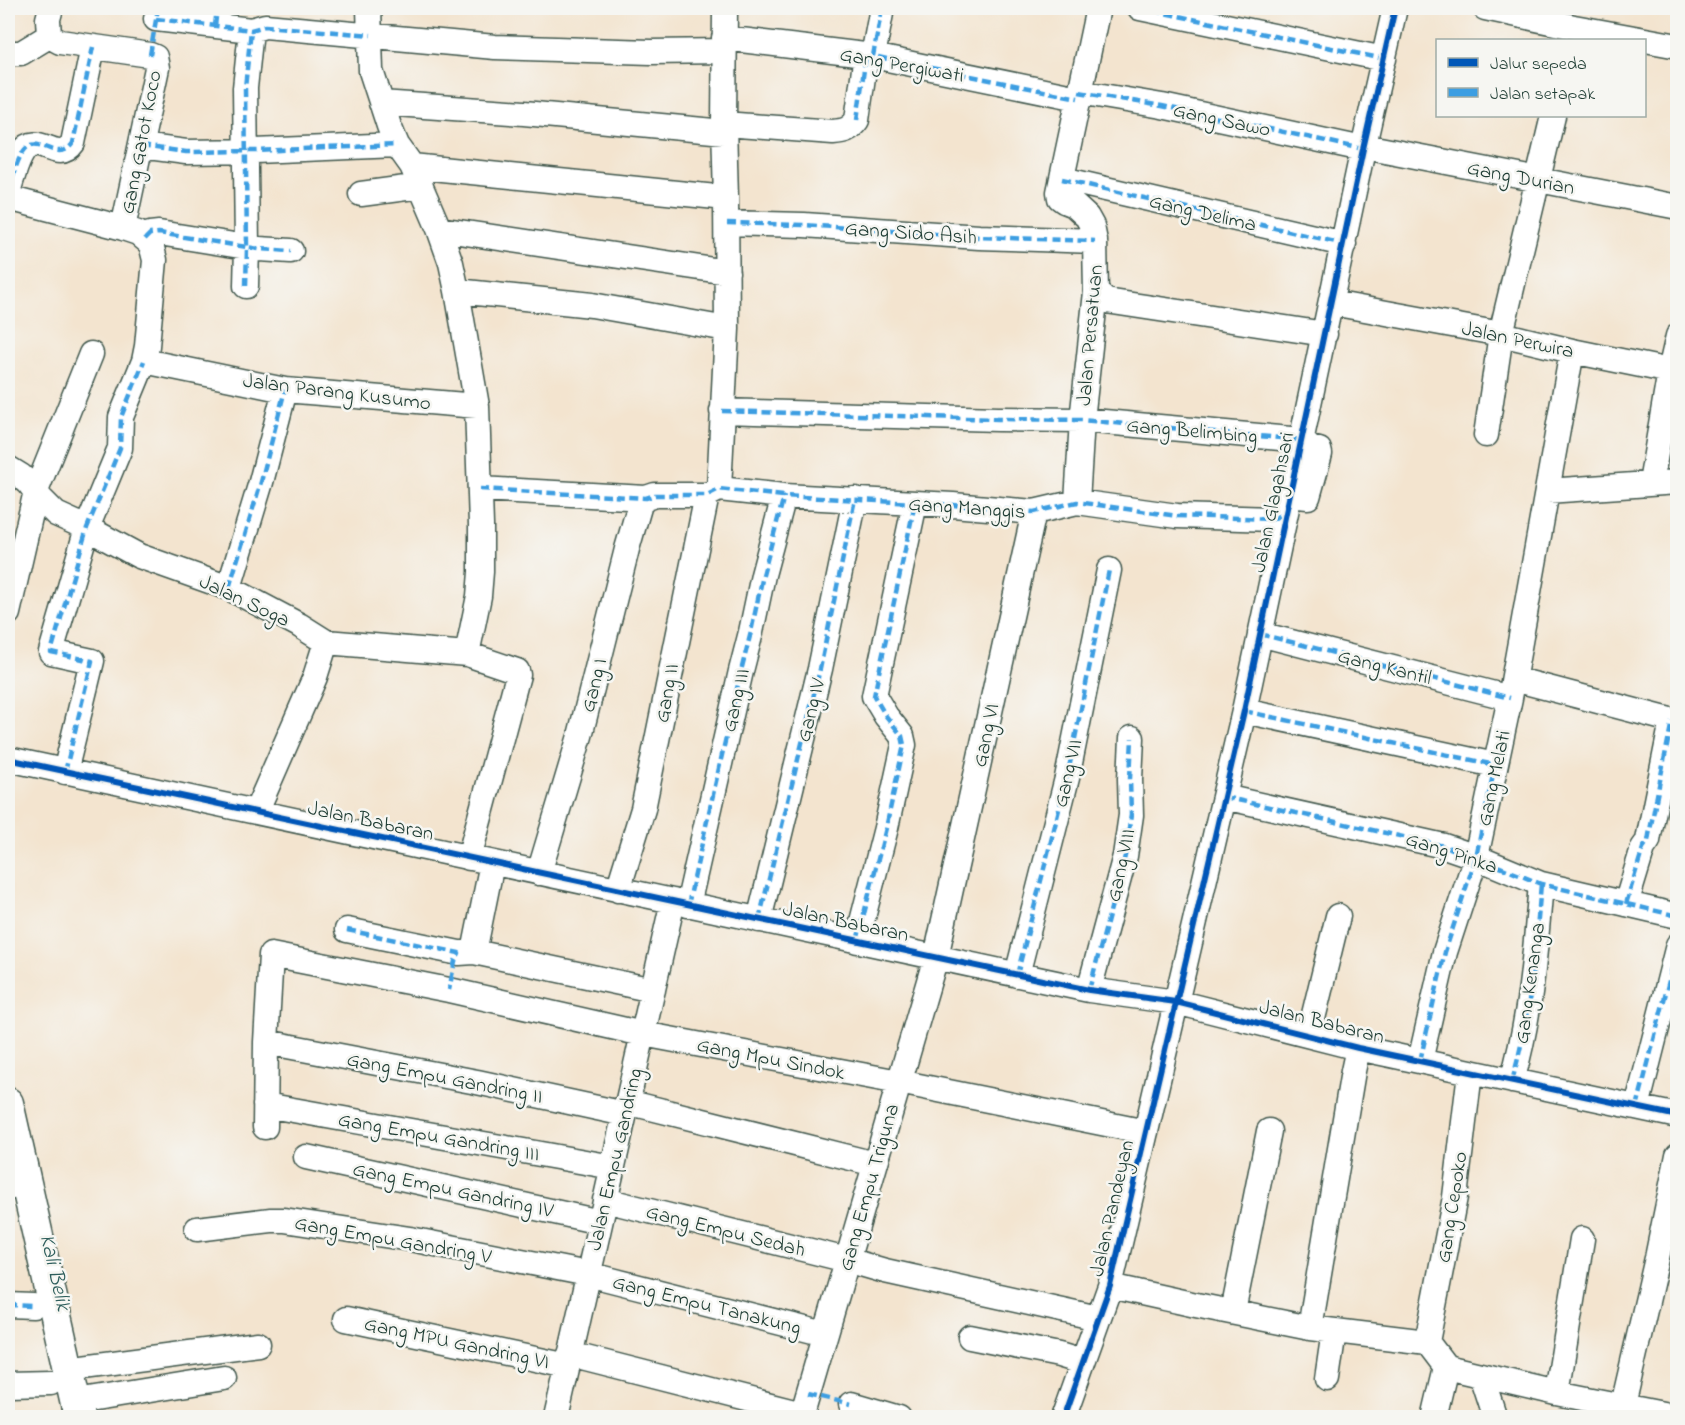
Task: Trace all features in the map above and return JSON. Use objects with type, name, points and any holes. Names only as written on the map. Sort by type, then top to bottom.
[{"type":"main road","points":[[8,1103],[15,1187],[20,1306],[59,1376]]},
{"type":"main road","points":[[15,1187],[59,1376],[71,1412]]},
{"type":"street","points":[[8,53],[20,54],[49,36],[48,19],[51,8]]},
{"type":"street","points":[[369,8],[371,71],[397,145],[416,176],[440,229],[451,263],[477,406],[481,572],[479,596],[467,654]]},
{"type":"street","name":"Gang II","points":[[618,890],[643,808],[713,492],[728,329],[724,128],[725,8]]},
{"type":"street","points":[[381,103],[724,128],[845,131],[857,120],[882,8]]},
{"type":"street","name":"Jalan Persatuan","points":[[1077,502],[1082,420],[1096,292],[1095,241],[1092,226],[1087,217],[1074,205],[1060,198],[1059,192],[1098,8]]},
{"type":"street","points":[[1140,8],[1384,59]]},
{"type":"street","name":"Jalan Glagahsari","points":[[1176,1002],[1244,711],[1395,8]]},
{"type":"street","points":[[1485,8],[1643,39]]},
{"type":"street","points":[[150,55],[157,14]]},
{"type":"street","name":"Gang Pergiwati","points":[[157,14],[216,17],[251,30],[265,26],[506,47],[651,52],[724,45],[870,56],[1079,95]]},
{"type":"street","points":[[246,286],[248,247],[245,88],[251,30]]},
{"type":"street","name":"Gang Gatot Koco","points":[[49,36],[60,42],[155,57],[157,68],[123,228]]},
{"type":"street","points":[[1646,40],[1677,46]]},
{"type":"street","points":[[8,192],[23,152],[29,146],[36,144],[62,152],[68,149],[73,142],[93,47]]},
{"type":"street","name":"Gang Sawo","points":[[1079,95],[1162,106],[1364,147]]},
{"type":"street","points":[[1486,435],[1501,334],[1553,117]]},
{"type":"street","points":[[141,146],[186,152],[397,145]]},
{"type":"street","name":"Gang Durian","points":[[1364,147],[1677,207]]},
{"type":"street","points":[[360,194],[416,176],[726,198]]},
{"type":"street","name":"Gang Delima","points":[[1062,179],[1344,244]]},
{"type":"street","points":[[8,198],[138,234],[151,244],[154,260],[144,361],[121,417],[120,448],[87,528],[51,652],[92,660],[65,772]]},
{"type":"street","name":"Gang Sido Asih","points":[[727,223],[1095,241]]},
{"type":"street","points":[[440,229],[727,272]]},
{"type":"street","points":[[145,239],[150,234],[159,234],[291,251]]},
{"type":"street","points":[[457,291],[592,305],[728,329]]},
{"type":"street","points":[[1096,292],[1106,301],[1325,334]]},
{"type":"street","name":"Jalan Perwira","points":[[1332,303],[1501,334],[1670,371]]},
{"type":"street","points":[[1651,483],[1677,336]]},
{"type":"street","name":"Gang Melati","points":[[1420,1061],[1445,952],[1476,857],[1512,688],[1572,351]]},
{"type":"street","points":[[8,614],[36,491],[91,354]]},
{"type":"street","name":"Jalan Parang Kusumo","points":[[144,361],[285,390],[477,406]]},
{"type":"street","points":[[228,588],[261,482],[285,390]]},
{"type":"street","name":"Gang Belimbing","points":[[722,411],[1082,420],[1302,440]]},
{"type":"street","name":"Jalan Soga","points":[[8,468],[21,476],[56,514],[139,556],[228,588],[299,625],[326,642]]},
{"type":"street","points":[[1547,491],[1677,482]]},
{"type":"street","name":"Gang Manggis","points":[[480,489],[646,498],[655,495],[713,492],[855,499],[1034,512],[1077,502],[1177,516],[1273,519],[1286,512]]},
{"type":"street","name":"Gang III","points":[[681,903],[752,632],[763,575],[784,496]]},
{"type":"street","name":"Gang I","points":[[539,873],[580,736],[627,549],[640,504],[646,498]]},
{"type":"street","name":"Gang IV","points":[[759,920],[820,669],[855,499]]},
{"type":"street","points":[[857,941],[886,828],[904,745],[902,735],[886,716],[874,696],[915,503]]},
{"type":"street","name":"Gang VI","points":[[936,957],[1034,512]]},
{"type":"street","name":"Gang VII","points":[[1017,975],[1067,778],[1109,570]]},
{"type":"street","name":"Gang Kantil","points":[[1260,634],[1675,721]]},
{"type":"street","points":[[256,812],[315,677],[326,642],[467,654],[517,671],[518,675],[468,858]]},
{"type":"street","points":[[1244,711],[1495,765]]},
{"type":"street","points":[[1626,904],[1642,848],[1648,841],[1675,721]]},
{"type":"street","name":"Gang VIII","points":[[1089,990],[1125,856],[1131,815],[1132,738]]},
{"type":"street","name":"Jalan Babaran","points":[[8,759],[1089,990],[1176,1002],[1358,1048],[1677,1116]]},
{"type":"street","name":"Gang Pinka","points":[[1224,797],[1444,846],[1541,884],[1677,915]]},
{"type":"street","points":[[449,990],[454,961],[467,953],[492,862]]},
{"type":"street","name":"Gang Kenanga","points":[[1512,1081],[1532,991],[1541,884]]},
{"type":"street","name":"Jalan Empu Gandring","points":[[556,1418],[653,990],[681,903]]},
{"type":"street","points":[[1309,1035],[1338,916]]},
{"type":"street","points":[[347,930],[653,990]]},
{"type":"street","points":[[1637,1107],[1677,945]]},
{"type":"street","name":"Gang Mpu Sindok","points":[[266,1042],[271,955],[449,990],[643,1034],[899,1082],[1146,1132]]},
{"type":"street","name":"Gang Empu Triguna","points":[[802,1415],[936,957]]},
{"type":"street","name":"Jalan Pandeyan","points":[[1064,1418],[1110,1286],[1176,1002]]},
{"type":"street","name":"Gang Empu Gandring II","points":[[266,1042],[626,1108],[875,1164]]},
{"type":"street","name":"Gang Empu Gandring III","points":[[266,1042],[265,1116],[613,1167]]},
{"type":"street","points":[[1310,1328],[1358,1048]]},
{"type":"street","name":"Gang Cepoko","points":[[1426,1342],[1455,1197],[1470,1072]]},
{"type":"street","points":[[1233,1312],[1269,1131]]},
{"type":"street","points":[[1621,1412],[1657,1258],[1677,1155]]},
{"type":"street","name":"Gang Empu Gandring IV","points":[[306,1157],[603,1211]]},
{"type":"street","name":"Gang Empu Sedah","points":[[603,1211],[847,1260],[885,1271],[1098,1318]]},
{"type":"street","name":"Gang Empu Gandring V","points":[[197,1228],[284,1220],[410,1239],[588,1274]]},
{"type":"street","points":[[1557,1393],[1582,1239]]},
{"type":"street","name":"Gang Empu Tanakung","points":[[588,1274],[825,1334]]},
{"type":"street","points":[[1110,1286],[1310,1328],[1426,1342],[1446,1367],[1557,1393],[1621,1412],[1677,1417]]},
{"type":"street","name":"Gang MPU Gandring VI","points":[[346,1319],[569,1360],[802,1415]]},
{"type":"street","points":[[1327,1379],[1334,1331]]},
{"type":"street","points":[[970,1337],[1059,1355],[1082,1362]]},
{"type":"street","points":[[8,1384],[258,1344]]},
{"type":"street","points":[[1434,1418],[1446,1367]]},
{"type":"street","points":[[1481,1375],[1495,1418]]},
{"type":"street","points":[[71,1412],[224,1378]]},
{"type":"street","points":[[851,1404],[899,1418]]},
{"type":"marked path","points":[[150,55],[158,8]]},
{"type":"marked path","points":[[215,26],[217,8]]},
{"type":"marked path","points":[[882,8],[873,56],[1078,98]]},
{"type":"marked path","points":[[1140,8],[1384,59]]},
{"type":"marked path","points":[[156,19],[251,30],[265,26],[371,35]]},
{"type":"marked path","points":[[246,286],[245,88],[251,30]]},
{"type":"marked path","points":[[8,192],[18,161],[29,146],[41,146],[60,151],[67,149],[73,143],[93,47]]},
{"type":"marked path","points":[[857,120],[866,55]]},
{"type":"marked path","points":[[1079,92],[1162,106],[1363,149]]},
{"type":"marked path","points":[[141,146],[186,152],[397,145]]},
{"type":"marked path","points":[[1062,179],[1344,244]]},
{"type":"marked path","points":[[727,223],[1095,241]]},
{"type":"marked path","points":[[145,239],[150,234],[159,233],[259,249],[291,251]]},
{"type":"marked path","points":[[65,772],[92,661],[51,652],[87,528],[120,448],[121,417],[144,361]]},
{"type":"marked path","points":[[229,588],[261,482],[285,390]]},
{"type":"marked path","points":[[722,411],[1082,420],[1302,440]]},
{"type":"marked path","points":[[480,489],[646,498],[655,495],[707,495],[719,489],[784,496],[953,505],[1034,512],[1077,502],[1177,516],[1273,519],[1286,512]]},
{"type":"marked path","points":[[688,905],[763,575],[784,496]]},
{"type":"marked path","points":[[759,920],[820,669],[855,499]]},
{"type":"marked path","points":[[857,941],[886,828],[904,745],[902,736],[874,696],[915,503]]},
{"type":"marked path","points":[[1017,975],[1067,778],[1109,570]]},
{"type":"marked path","points":[[1260,634],[1510,698]]},
{"type":"marked path","points":[[1244,711],[1495,765],[1476,857],[1445,952],[1420,1061]]},
{"type":"marked path","points":[[1626,904],[1643,848],[1648,841],[1672,721]]},
{"type":"marked path","points":[[1089,990],[1125,856],[1131,815],[1132,738]]},
{"type":"marked path","points":[[1224,797],[1444,846],[1541,884],[1678,916]]},
{"type":"marked path","points":[[1512,1081],[1528,1008],[1541,884]]},
{"type":"marked path","points":[[347,930],[459,953],[449,990]]},
{"type":"marked path","points":[[1637,1107],[1678,945]]},
{"type":"marked path","points":[[8,1305],[33,1306]]},
{"type":"marked path","points":[[808,1394],[851,1404]]},
{"type":"cycle path","points":[[1063,1418],[1110,1286],[1244,711],[1395,8]]},
{"type":"cycle path","points":[[8,759],[1089,990],[1176,1002],[1358,1048],[1678,1116]]},
{"type":"water label","name":"Kali Belik","points":[[57,1272]]}]
